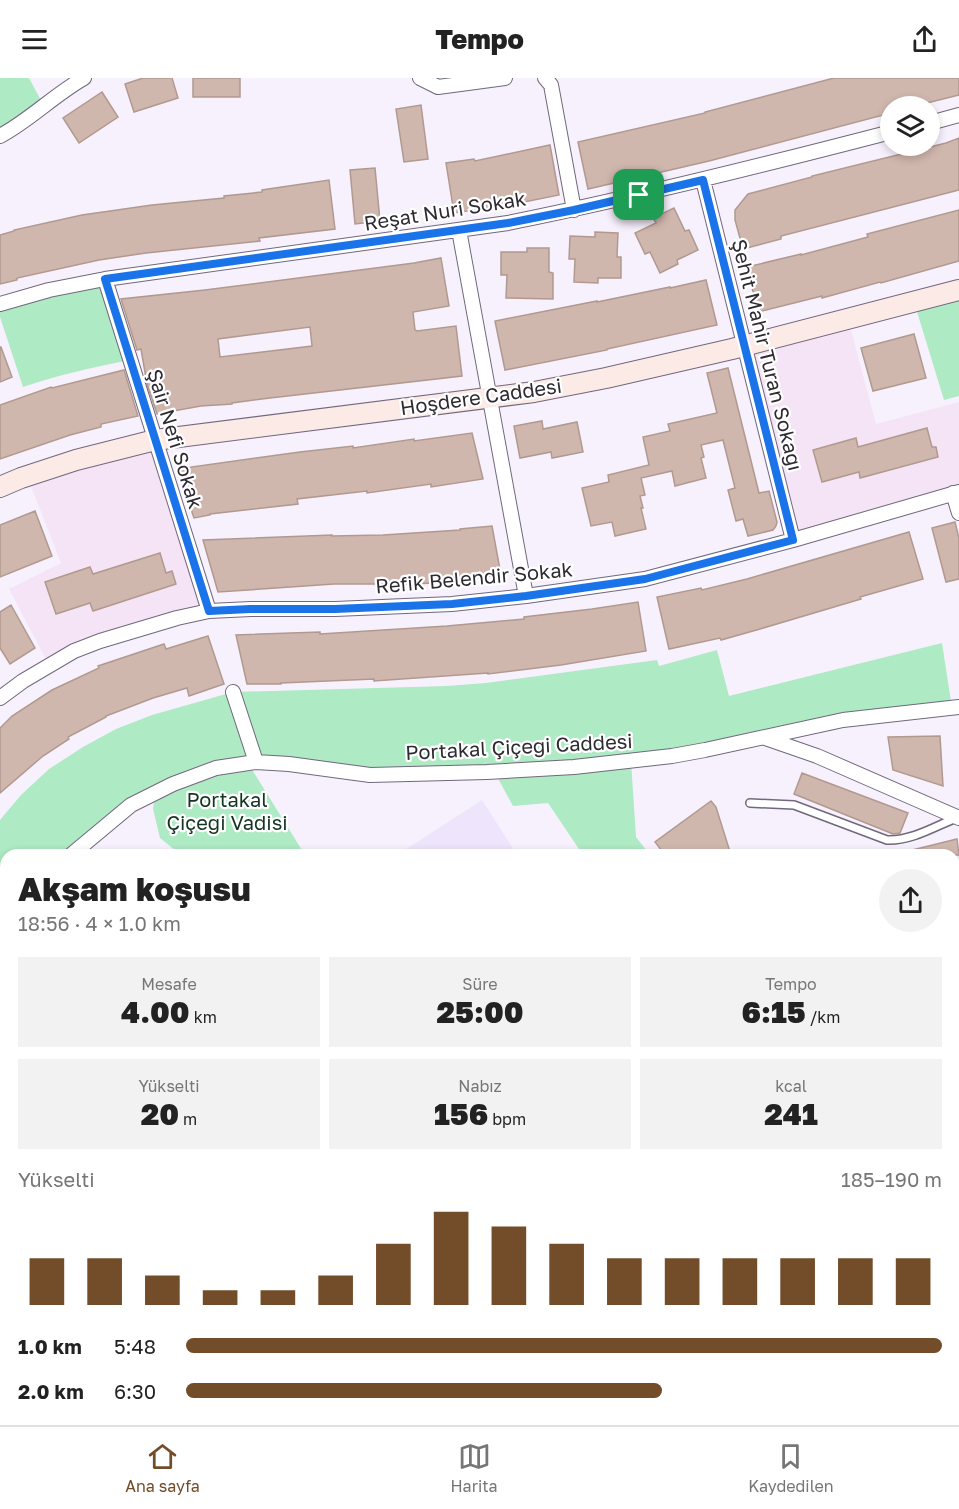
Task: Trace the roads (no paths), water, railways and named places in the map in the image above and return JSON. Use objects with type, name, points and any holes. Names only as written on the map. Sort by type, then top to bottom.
[{"type":"main road","name":"Hoşdere Caddesi","points":[[0,487],[76,460],[155,440],[534,392],[595,380],[744,346],[959,290]]},
{"type":"street","points":[[0,136],[84,78]]},
{"type":"street","points":[[420,78],[438,87],[505,78]]},
{"type":"street","points":[[545,78],[551,85],[574,210]]},
{"type":"street","points":[[940,120],[959,115]]},
{"type":"street","name":"Reşat Nuri Sokak","points":[[0,304],[49,290],[105,279],[508,223],[703,180],[880,135]]},
{"type":"street","name":"Şehit Mahir Turan Sokağı","points":[[703,180],[793,540]]},
{"type":"street","points":[[459,230],[526,596]]},
{"type":"street","name":"Şair Nefi Sokak","points":[[105,279],[209,611]]},
{"type":"street","points":[[956,493],[959,513]]},
{"type":"street","name":"Refik Belendir Sokak","points":[[0,698],[23,681],[74,651],[139,628],[209,611],[452,604],[645,579],[793,540],[956,493]]},
{"type":"street","points":[[233,692],[256,762]]},
{"type":"street","name":"Portakal Çiçeği Caddesi","points":[[82,849],[131,806],[173,784],[216,768],[256,762],[370,775],[574,767],[672,756],[843,720],[959,707]]},
{"type":"street","points":[[765,738],[816,756],[959,818]]},
{"type":"lane","points":[[750,803],[794,806],[887,840],[898,841],[959,818]]},
{"type":"park label","name":"Portakal Çiçeği Vadisi","points":[[227,812]]}]
